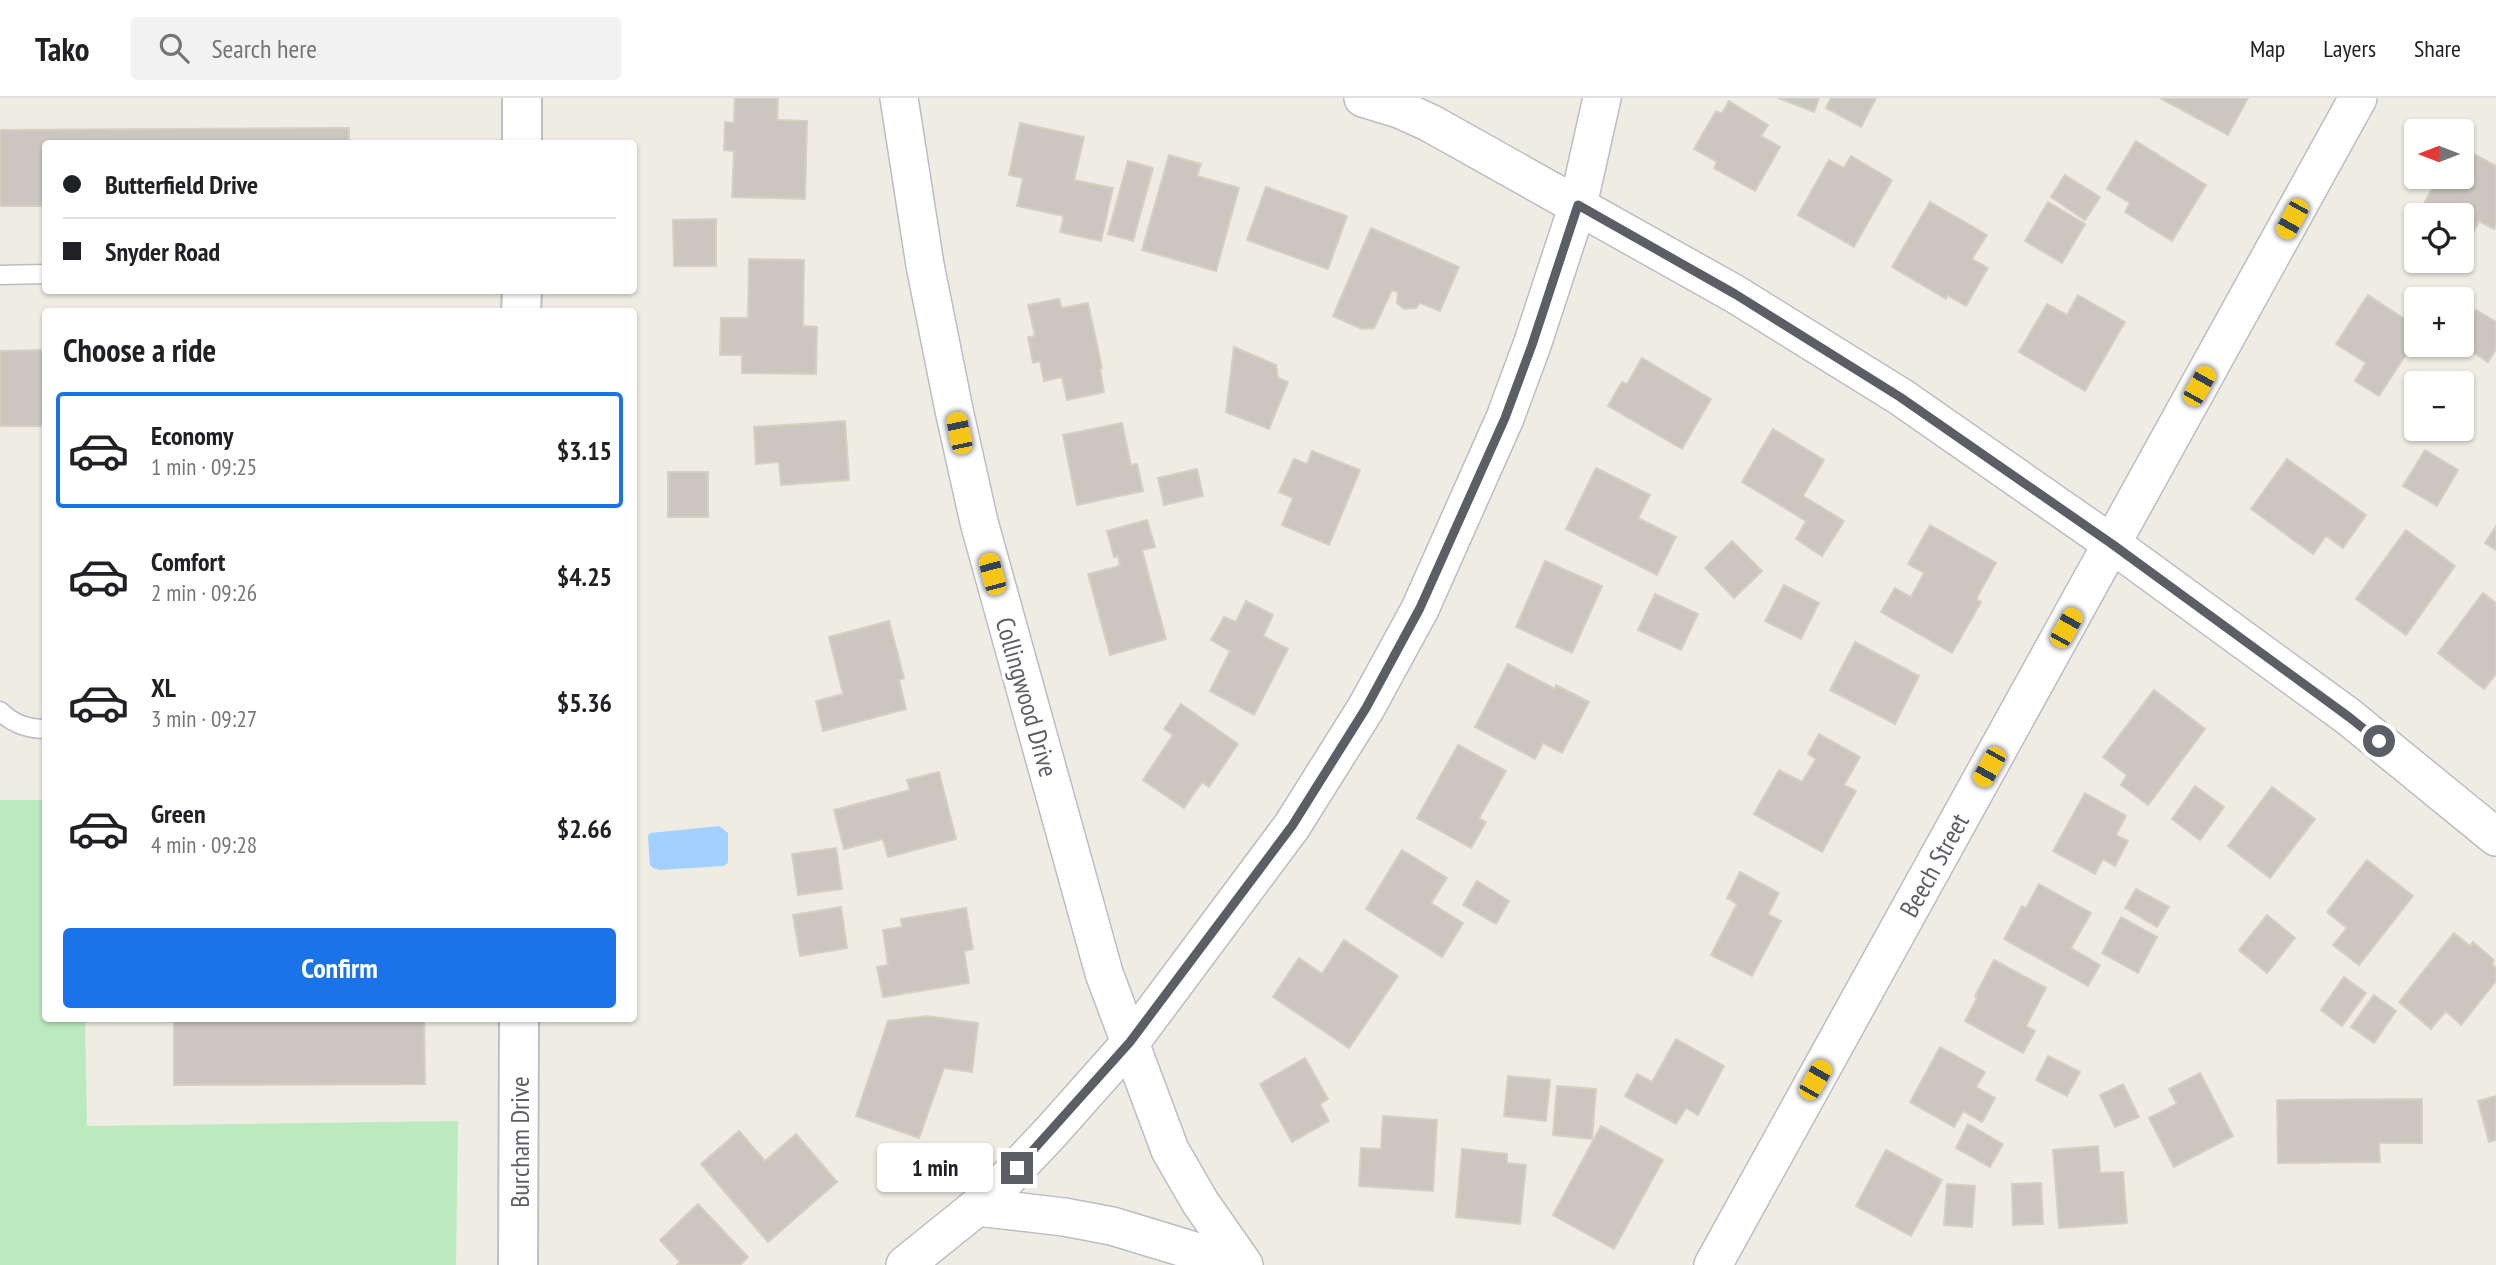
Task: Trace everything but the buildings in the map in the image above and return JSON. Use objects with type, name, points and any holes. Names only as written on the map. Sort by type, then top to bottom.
[{"type":"street","points":[[522,98],[522,140]]},
{"type":"street","name":"Collingwood Drive","points":[[899,98],[925,265],[979,522],[1104,973],[1170,1150],[1200,1202],[1242,1265]]},
{"type":"street","points":[[1363,98],[1430,122],[1735,294],[1900,397],[2112,544],[2349,717],[2496,837]]},
{"type":"street","points":[[905,1265],[977,1207],[1051,1132],[1130,1042],[1298,816],[1366,708],[1420,608],[1505,418],[1578,205],[1602,98]]},
{"type":"street","name":"Beech Street","points":[[1713,1265],[2358,98]]},
{"type":"street","name":"Burcham Drive","points":[[518,1265],[519,1022]]},
{"type":"street","name":"Collingwood Drive","points":[[977,1207],[1064,1217],[1112,1226],[1242,1265]]},
{"type":"lane","points":[[0,275],[42,274]]},
{"type":"lane","points":[[0,711],[9,720],[31,729],[42,729]]},
{"type":"green space","points":[[0,800],[42,800],[42,1022],[85,1022],[87,1126],[458,1121],[456,1265],[0,1265]]},
{"type":"water","points":[[719,826],[728,833],[728,863],[723,866],[660,870],[650,865],[650,833]]},
{"type":"route","points":[[1017,1168],[1130,1042],[1292,826],[1366,708],[1420,608],[1505,418],[1578,205],[1735,294],[1900,397],[2112,544],[2379,741]]}]
